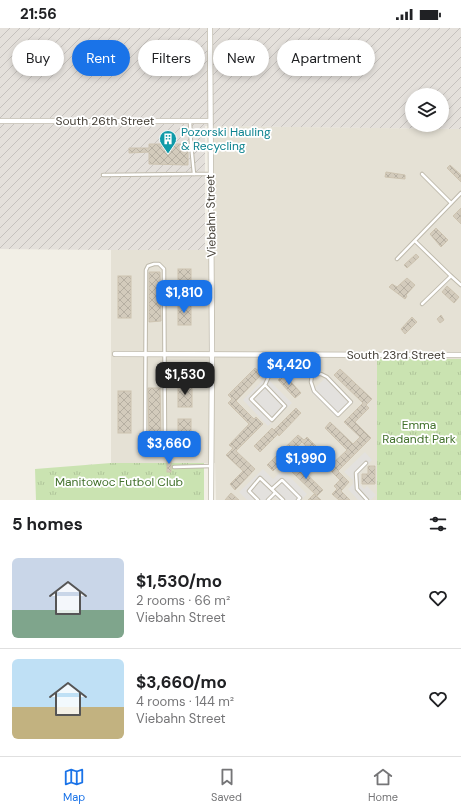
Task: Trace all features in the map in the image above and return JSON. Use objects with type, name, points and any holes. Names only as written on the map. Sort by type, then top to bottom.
[{"type":"street","name":"Viebahn Street","points":[[210,28],[212,354],[211,500]]},
{"type":"street","name":"South 26th Street","points":[[0,121],[210,121]]},
{"type":"street","name":"South 23rd Street","points":[[115,354],[461,355]]},
{"type":"lane","points":[[190,121],[194,174]]},
{"type":"lane","points":[[103,175],[210,174]]},
{"type":"lane","points":[[422,174],[451,203]]},
{"type":"lane","points":[[397,258],[461,193]]},
{"type":"lane","points":[[415,241],[461,285]]},
{"type":"lane","points":[[154,264],[159,264],[164,269],[164,354],[165,440],[160,445],[155,447],[149,445],[145,440],[146,270],[148,266],[154,264]]},
{"type":"lane","points":[[422,304],[451,276]]},
{"type":"lane","points":[[265,385],[285,406],[272,420],[252,399],[265,385],[272,369],[271,355]]},
{"type":"lane","points":[[310,355],[309,366],[312,374],[311,382],[314,391],[338,415],[351,402],[327,377],[321,374],[312,374]]},
{"type":"lane","points":[[366,463],[356,474],[357,489],[367,500]]},
{"type":"lane","points":[[174,467],[211,466]]},
{"type":"lane","points":[[258,500],[249,491],[260,478],[283,500]]},
{"type":"lane","points":[[272,489],[282,480],[300,498],[298,500]]},
{"type":"lane","points":[[268,500],[275,492]]},
{"type":"shaded area","points":[[0,28],[461,28],[461,129],[449,129],[449,88],[405,88],[405,128],[205,126],[205,250],[0,249]]},
{"type":"shaded area","points":[[214,126],[405,128],[405,132],[449,132],[449,129],[461,129],[461,500],[216,500],[215,463],[111,463],[111,250],[214,250]]},
{"type":"shaded area","points":[[328,375],[354,402],[337,418],[311,392]]},
{"type":"shaded area","points":[[266,377],[292,403],[268,426],[243,400]]},
{"type":"shaded area","points":[[365,452],[372,460],[360,473],[360,484],[364,489],[367,486],[376,495],[371,500],[358,500],[348,489],[353,484],[353,480],[344,472]]},
{"type":"shaded area","points":[[263,469],[273,479],[283,470],[307,494],[301,500],[278,500],[274,498],[271,500],[247,500],[239,492]]},
{"type":"green space","name":"Emma Radandt Park","points":[[377,359],[461,359],[461,500],[377,500]]},
{"type":"green space","name":"Manitowoc Futbol Club","points":[[111,463],[204,463],[204,500],[36,500],[35,469]]},
{"type":"green space","points":[[73,477],[155,477],[155,500],[73,500]]},
{"type":"green space","points":[[158,479],[192,479],[192,498],[159,498]]},
{"type":"building","name":"Pozorski Hauling & Recycling","points":[[149,144],[188,144],[188,165],[149,164],[149,152],[129,153],[129,148],[149,148]]},
{"type":"building","points":[[450,165],[461,175],[461,182],[447,168]]},
{"type":"building","points":[[386,172],[405,175],[405,179],[385,177]]},
{"type":"building","points":[[461,208],[461,224],[453,216]]},
{"type":"building","points":[[436,228],[448,240],[441,247],[430,234]]},
{"type":"building","points":[[416,254],[419,257],[407,268],[404,265]]},
{"type":"building","points":[[178,269],[191,269],[191,291],[178,291]]},
{"type":"building","points":[[149,272],[160,272],[161,321],[149,322]]},
{"type":"building","points":[[118,276],[131,276],[131,318],[118,318]]},
{"type":"building","points":[[407,278],[415,285],[406,295],[407,296],[405,299],[389,287],[392,284],[397,287]]},
{"type":"building","points":[[447,286],[459,297],[454,303],[442,292]]},
{"type":"building","points":[[178,304],[191,304],[191,325],[178,325]]},
{"type":"building","points":[[441,315],[444,320],[440,323],[437,319]]},
{"type":"building","points":[[412,317],[417,322],[405,334],[401,329]]},
{"type":"building","points":[[255,368],[262,374],[236,401],[254,419],[256,417],[263,424],[236,451],[255,469],[235,490],[230,484],[243,471],[226,455],[233,448],[229,445],[249,424],[228,403],[232,399],[228,395]]},
{"type":"building","points":[[340,369],[372,399],[366,405],[369,408],[355,422],[371,438],[338,471],[349,482],[341,491],[350,500],[339,500],[332,494],[337,489],[334,486],[340,480],[328,468],[347,450],[325,428],[330,422],[353,444],[360,437],[344,422],[363,403],[334,375]]},
{"type":"building","points":[[284,374],[301,393],[295,398],[278,380]]},
{"type":"building","points":[[178,385],[192,385],[192,407],[178,407]]},
{"type":"building","points":[[148,388],[160,388],[161,437],[149,437]]},
{"type":"building","points":[[118,391],[131,391],[131,433],[118,433]]},
{"type":"building","points":[[296,408],[301,413],[279,436],[278,434],[260,452],[254,446],[272,428],[274,430]]},
{"type":"building","points":[[178,419],[191,419],[191,440],[178,440]]},
{"type":"building","points":[[298,435],[304,440],[307,437],[320,450],[315,456],[302,442],[273,471],[267,465]]},
{"type":"building","points":[[167,458],[171,458],[171,472],[167,472]]},
{"type":"building","points":[[296,464],[323,490],[317,496],[290,470]]},
{"type":"building","points":[[368,466],[375,466],[375,484],[362,484],[362,474],[368,474]]},
{"type":"building","points":[[231,493],[239,500],[225,500]]},
{"type":"building","points":[[314,494],[321,500],[308,500]]},
{"type":"place","name":"Pozorski Hauling & Recycling","points":[[168,154]]}]
